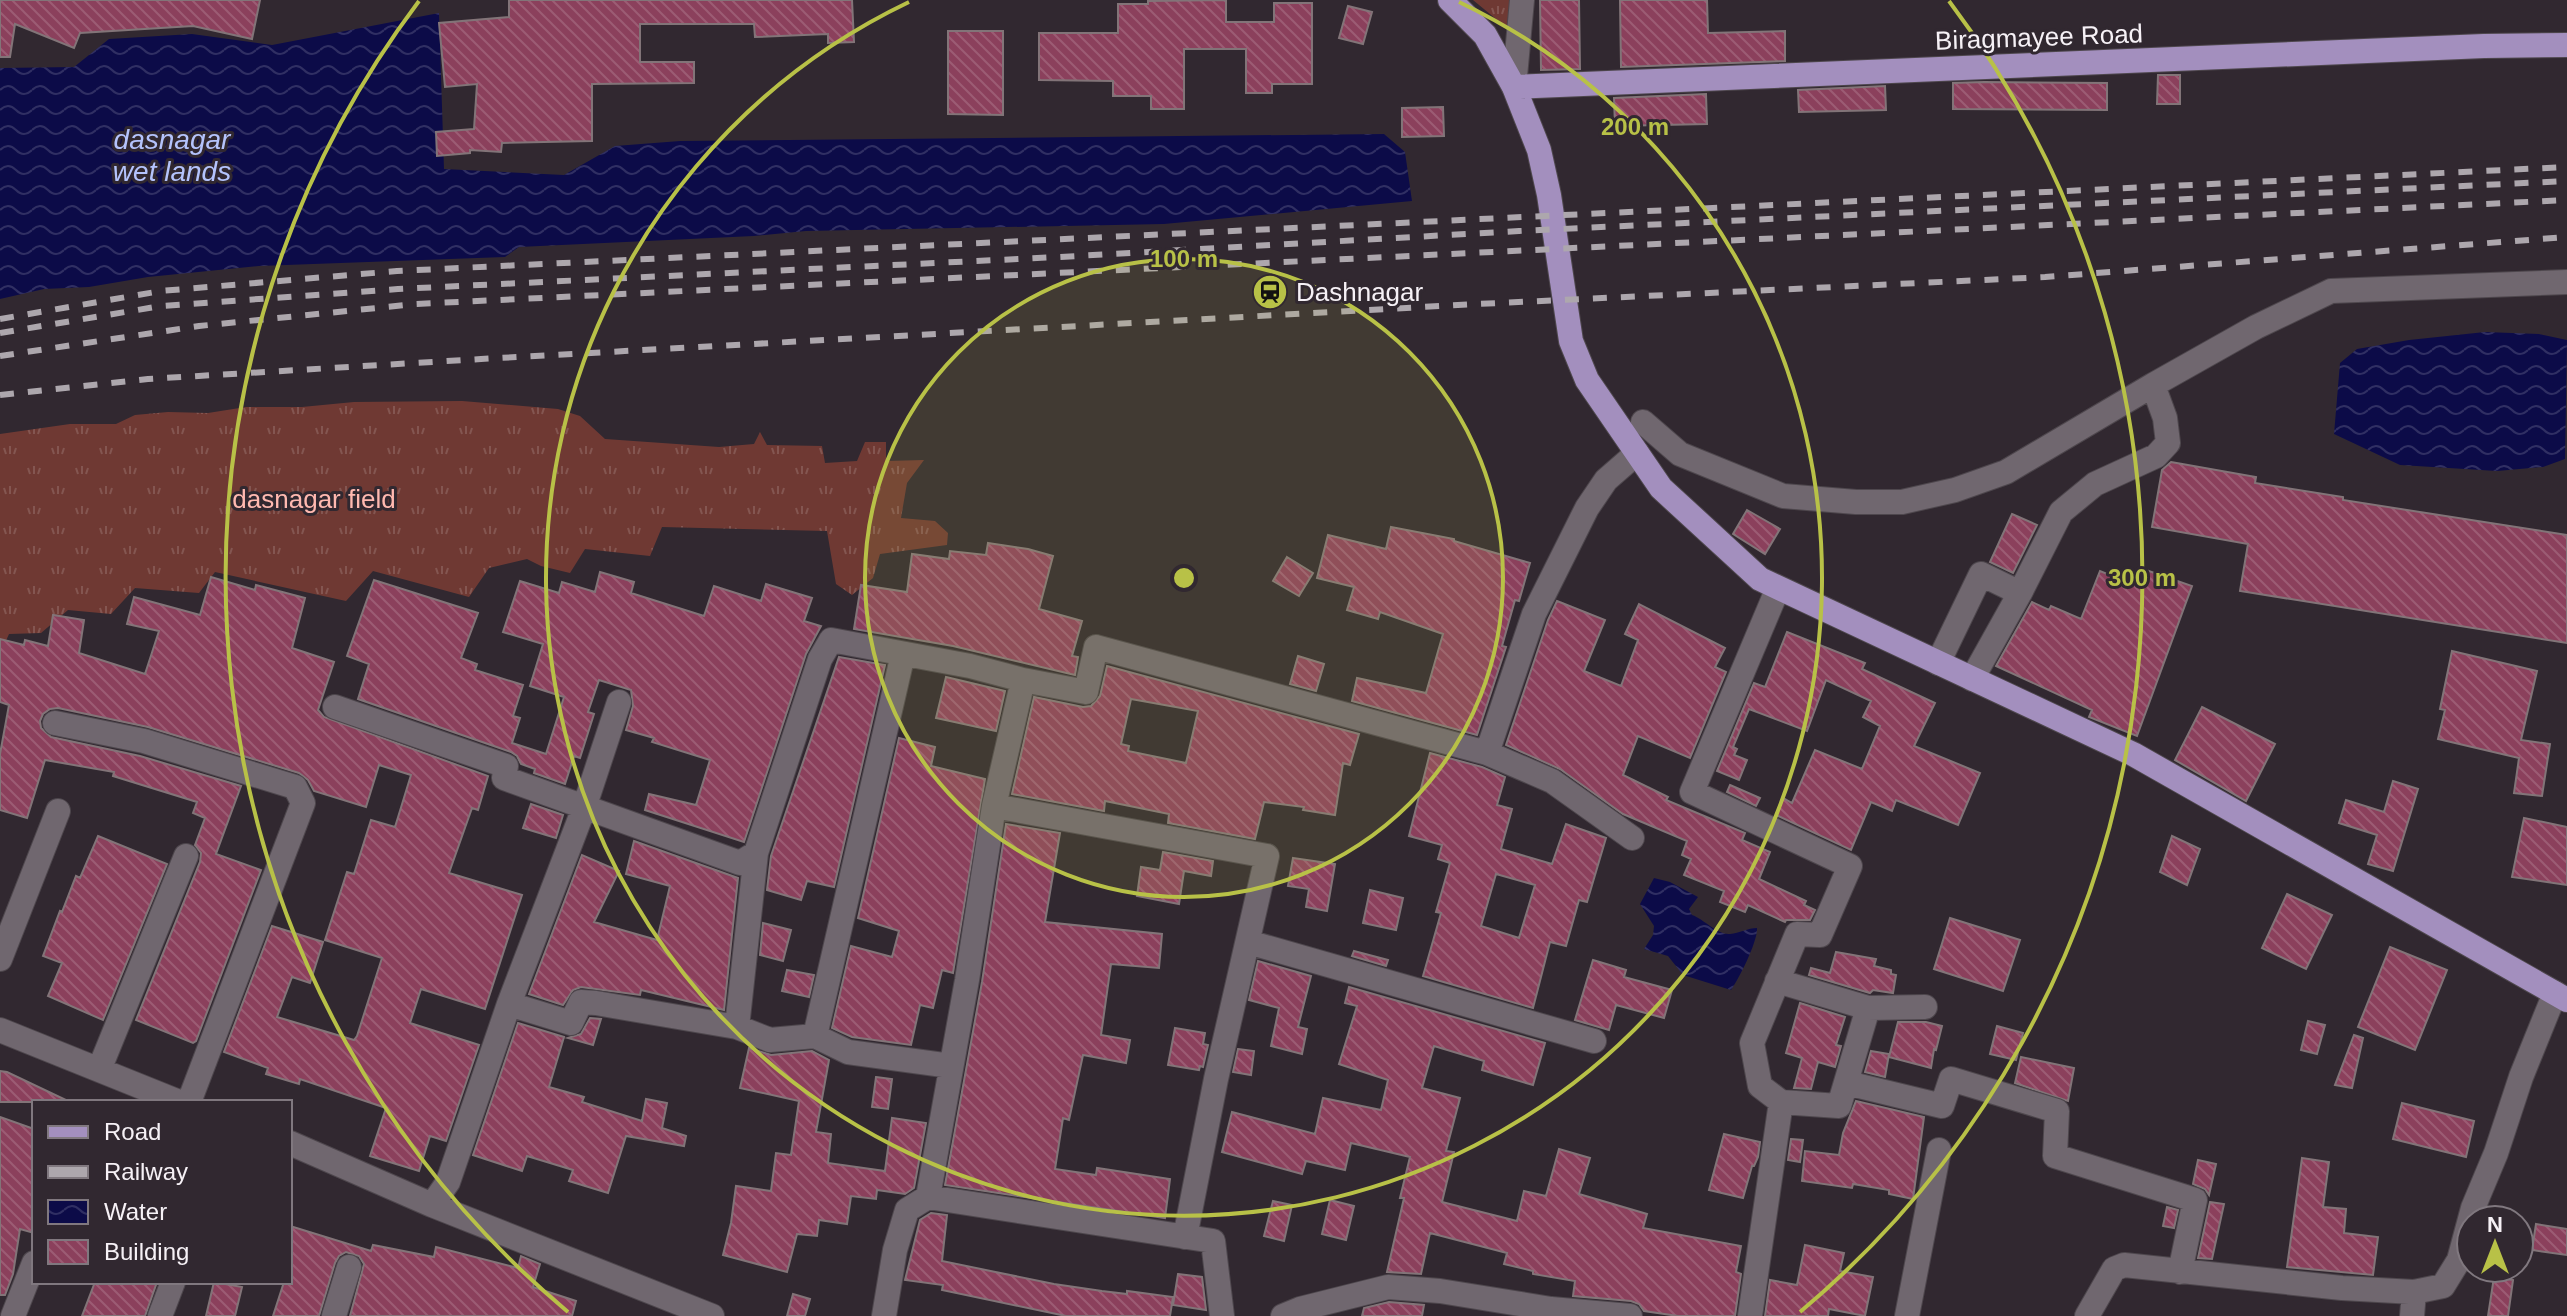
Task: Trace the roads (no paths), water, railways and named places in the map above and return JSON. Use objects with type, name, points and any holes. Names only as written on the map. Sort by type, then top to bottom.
[{"type":"main road","points":[[1450,0],[1485,35],[1514,87],[1539,150],[1549,195],[1571,341],[1587,380],[1661,488],[1760,579],[2133,754],[2561,997]]},
{"type":"main road","name":"Biragmayee Road","points":[[1514,87],[2468,46],[2567,45]]},
{"type":"street","points":[[1514,87],[1522,0]]},
{"type":"street","points":[[1643,422],[1680,454],[1783,496],[1902,502],[1955,490],[2006,472],[2256,327],[2331,291],[2567,282]]},
{"type":"street","points":[[1972,679],[2061,512],[2095,484],[2156,456],[2168,443],[2165,418],[2153,385]]},
{"type":"street","points":[[1487,753],[1534,614],[1587,508],[1606,480],[1637,453]]},
{"type":"street","points":[[1938,663],[1981,574],[2020,593]]},
{"type":"street","points":[[1778,588],[1692,792],[1850,866],[1820,935],[1797,934],[1777,981],[1752,1043],[1760,1086],[1781,1102],[1839,1106],[1868,1008]]},
{"type":"street","points":[[737,1027],[756,853],[820,659],[831,640],[1086,692],[1096,647],[1487,753],[1552,781],[1632,838]]},
{"type":"street","points":[[815,1036],[903,654]]},
{"type":"street","points":[[928,1197],[994,806],[1023,680]]},
{"type":"street","points":[[432,1205],[448,1182],[509,1004],[584,808],[619,702]]},
{"type":"street","points":[[335,707],[506,766],[504,778],[740,863],[756,853]]},
{"type":"street","points":[[55,723],[144,741],[295,787],[303,803],[190,1100]]},
{"type":"street","points":[[994,806],[1267,856],[1216,1079],[1185,1237]]},
{"type":"street","points":[[0,959],[58,811]]},
{"type":"street","points":[[99,1070],[186,856]]},
{"type":"street","points":[[1248,942],[1594,1041]]},
{"type":"street","points":[[1777,981],[1868,1008],[1925,1007]]},
{"type":"street","points":[[2087,1316],[2114,1269],[2124,1265],[2342,1288],[2413,1304],[2443,1286],[2459,1260],[2473,1208],[2496,1153],[2521,1077],[2561,997]]},
{"type":"street","points":[[509,1004],[571,1023],[581,1002],[737,1027],[770,1040],[815,1036],[848,1052],[951,1066]]},
{"type":"street","points":[[0,1030],[174,1100]]},
{"type":"street","points":[[1847,1083],[1942,1106],[1951,1079],[2057,1111],[2055,1156],[2195,1200],[2180,1272]]},
{"type":"street","points":[[1750,1316],[1781,1102]]},
{"type":"street","points":[[292,1144],[432,1205],[712,1316]]},
{"type":"street","points":[[1907,1316],[1939,1150]]},
{"type":"street","points":[[884,1316],[895,1250],[907,1210],[928,1197],[1213,1241],[1222,1316]]},
{"type":"street","points":[[334,1316],[349,1267]]},
{"type":"street","points":[[13,1316],[32,1268]]},
{"type":"street","points":[[160,1316],[172,1284]]},
{"type":"street","points":[[1283,1316],[1388,1287],[1440,1291],[1588,1314],[1630,1316]]},
{"type":"water","name":"dasnagar wet lands","points":[[439,13],[444,169],[564,175],[615,146],[680,141],[1384,134],[1405,152],[1412,201],[1164,224],[806,231],[519,247],[505,257],[259,266],[148,277],[89,287],[44,289],[0,299],[0,68],[74,67],[109,39],[192,34],[272,45]]},
{"type":"water","points":[[2485,332],[2539,334],[2567,340],[2565,459],[2543,467],[2497,471],[2400,465],[2334,434],[2340,363],[2357,349]]},
{"type":"water","points":[[1654,878],[1670,882],[1698,897],[1689,909],[1692,915],[1720,932],[1730,934],[1757,928],[1751,950],[1731,990],[1683,975],[1668,956],[1644,949],[1653,935],[1654,926],[1640,904]]},
{"type":"railway","points":[[0,319],[161,291],[397,271],[2567,167]]},
{"type":"railway","points":[[0,333],[161,306],[398,289],[2567,181]]},
{"type":"railway","points":[[0,356],[199,326],[416,304],[2567,200]]},
{"type":"railway","points":[[0,395],[148,379],[481,359],[1477,304],[2045,277],[2567,237]]},
{"type":"place","name":"Dashnagar","points":[[1270,292]]},
{"type":"park label","name":"dasnagar field","points":[[314,499]]}]
